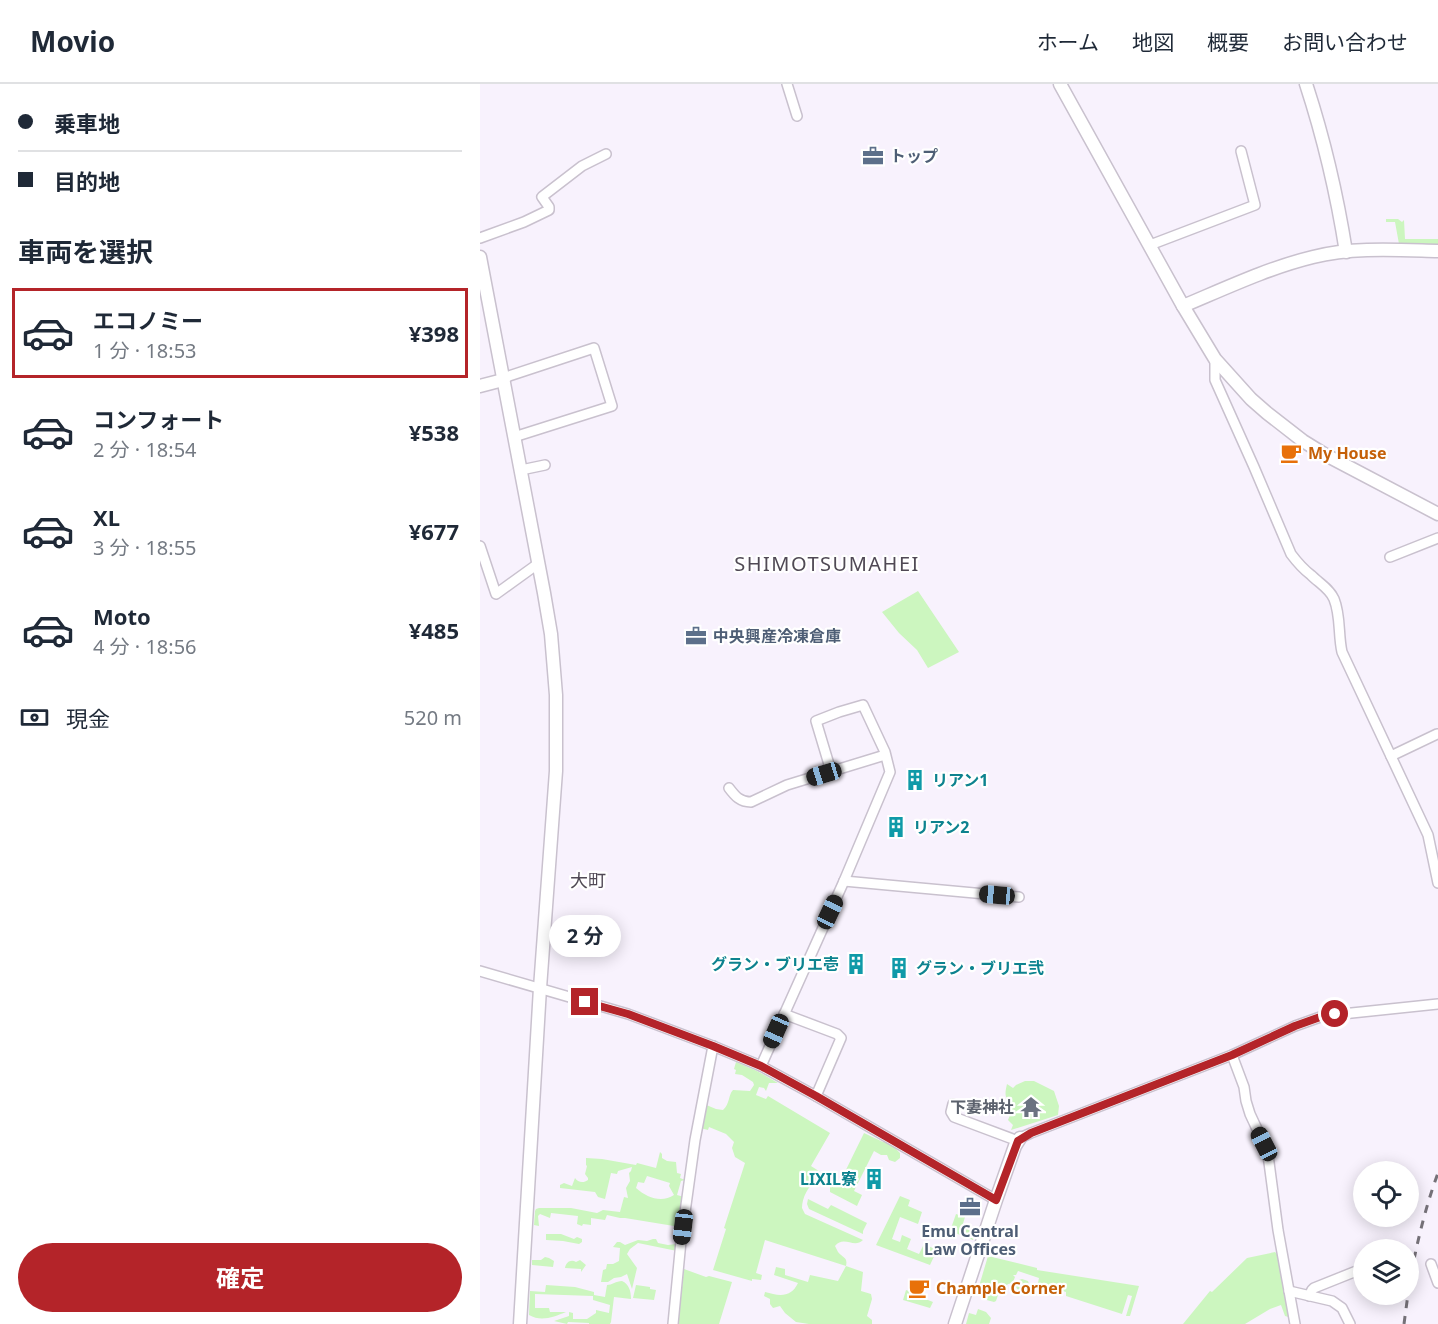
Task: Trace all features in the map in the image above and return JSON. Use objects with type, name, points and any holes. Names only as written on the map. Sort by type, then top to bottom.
[{"type":"street","points":[[787,84],[797,116]]},
{"type":"street","points":[[1060,84],[1183,306],[1215,359],[1259,406],[1303,441],[1438,514]]},
{"type":"street","points":[[1306,84],[1329,164],[1346,252]]},
{"type":"street","points":[[1150,244],[1255,205],[1241,151]]},
{"type":"street","points":[[480,238],[549,210],[543,195],[582,166],[606,154]]},
{"type":"street","points":[[1183,306],[1279,267],[1314,256],[1374,250],[1438,251]]},
{"type":"street","points":[[481,263],[484,300],[503,380],[539,563],[551,634],[557,708],[555,781],[520,1324]]},
{"type":"street","points":[[480,386],[594,348],[612,405],[514,437]]},
{"type":"street","points":[[1215,359],[1215,380],[1291,554],[1300,566],[1332,594],[1335,601],[1342,652],[1428,836],[1438,883]]},
{"type":"street","points":[[521,470],[545,465]]},
{"type":"street","points":[[1390,557],[1438,538]]},
{"type":"street","points":[[480,546],[496,594],[539,563]]},
{"type":"street","points":[[761,1066],[890,772],[863,705],[816,721],[831,771]]},
{"type":"street","points":[[1391,756],[1437,734]]},
{"type":"street","points":[[729,788],[737,798],[751,802],[787,785],[885,755]]},
{"type":"street","points":[[844,881],[1019,897]]},
{"type":"street","points":[[480,971],[628,1014],[761,1066],[996,1200]]},
{"type":"street","points":[[955,1324],[1019,1139],[1232,1055],[1295,1026],[1323,1016],[1438,1004]]},
{"type":"street","points":[[784,1014],[837,1034],[841,1038],[816,1096]]},
{"type":"street","points":[[673,1324],[682,1232],[695,1140],[713,1046]]},
{"type":"street","points":[[1232,1055],[1244,1087],[1250,1114],[1268,1155],[1278,1230],[1295,1324]]},
{"type":"street","points":[[953,1104],[951,1112],[954,1118],[1019,1139]]},
{"type":"street","points":[[1431,1264],[1438,1283]]},
{"type":"street","points":[[1309,1296],[1314,1288],[1353,1272]]},
{"type":"street","points":[[1289,1292],[1332,1301],[1342,1308],[1350,1324]]},
{"type":"green space","points":[[1386,219],[1398,219],[1402,222],[1404,220],[1405,239],[1438,239],[1438,244],[1399,244],[1395,222],[1386,222]]},
{"type":"green space","points":[[918,591],[959,652],[928,668],[917,650],[882,612]]},
{"type":"green space","points":[[736,1062],[778,1083],[769,1083],[766,1091],[759,1087],[756,1095],[766,1099],[768,1096],[830,1133],[811,1166],[839,1184],[864,1133],[883,1142],[889,1142],[900,1153],[900,1158],[895,1162],[889,1160],[887,1155],[874,1151],[854,1191],[862,1195],[857,1206],[830,1192],[830,1186],[817,1180],[806,1192],[802,1208],[805,1214],[863,1240],[856,1243],[842,1242],[835,1246],[846,1259],[846,1266],[765,1240],[756,1273],[762,1275],[761,1280],[752,1279],[752,1281],[713,1270],[745,1163],[735,1157],[732,1148],[734,1142],[726,1134],[709,1127],[708,1130],[700,1128],[704,1104],[723,1110],[733,1090],[750,1091],[754,1085],[742,1075],[735,1074]]},
{"type":"green space","points":[[1025,1081],[1034,1081],[1054,1091],[1059,1106],[1058,1115],[1011,1130],[1013,1125],[1008,1120],[1011,1103],[1006,1095],[1007,1084],[1013,1088]]},
{"type":"green space","points":[[660,1152],[662,1158],[676,1162],[677,1173],[681,1174],[680,1178],[685,1180],[681,1181],[677,1195],[684,1197],[679,1217],[680,1227],[607,1215],[605,1220],[591,1218],[591,1225],[583,1224],[582,1226],[577,1224],[578,1216],[551,1213],[550,1218],[540,1214],[538,1216],[539,1226],[534,1225],[535,1211],[539,1208],[571,1208],[597,1213],[603,1210],[620,1212],[624,1197],[628,1198],[626,1188],[630,1181],[629,1173],[632,1167],[618,1171],[617,1174],[611,1173],[605,1199],[598,1197],[595,1192],[560,1188],[560,1185],[564,1183],[572,1186],[575,1178],[581,1182],[588,1180],[585,1174],[586,1158],[636,1165],[637,1163],[656,1168]],"holes":[[[647,1176],[670,1183],[669,1186],[674,1195],[665,1199],[650,1197],[636,1188],[638,1182],[644,1183]]]},
{"type":"green space","points":[[900,1196],[910,1200],[908,1206],[922,1212],[918,1224],[900,1217],[892,1239],[900,1242],[902,1235],[911,1239],[907,1249],[919,1254],[924,1244],[937,1250],[930,1265],[876,1245]]},
{"type":"green space","points":[[808,1199],[828,1209],[831,1205],[867,1223],[863,1234],[809,1209]]},
{"type":"green space","points":[[956,1214],[965,1217],[962,1227],[975,1231],[973,1240],[950,1231]]},
{"type":"green space","points":[[546,1234],[561,1234],[574,1239],[577,1237],[582,1239],[582,1242],[579,1244],[546,1240]]},
{"type":"green space","points":[[656,1239],[658,1243],[676,1244],[677,1251],[638,1243],[627,1254],[637,1268],[632,1289],[627,1274],[608,1282],[601,1282],[603,1270],[606,1269],[607,1264],[619,1261],[620,1248],[613,1247],[617,1242],[625,1245],[638,1240]]},
{"type":"green space","points":[[1275,1252],[1278,1255],[1292,1318],[1285,1316],[1281,1305],[1245,1324],[1183,1324],[1210,1291],[1212,1292],[1247,1258]]},
{"type":"green space","points":[[988,1256],[1037,1268],[1037,1270],[1139,1286],[1130,1316],[1126,1316],[1132,1296],[1128,1295],[1122,1314],[1066,1296],[1066,1292],[1038,1283],[1039,1278],[1018,1271],[1016,1275],[1013,1275],[1015,1277],[1013,1282],[1022,1279],[1028,1281],[1029,1292],[1024,1288],[1018,1290],[1013,1283],[1005,1287],[1001,1286],[996,1301],[983,1299],[984,1295],[977,1293]]},
{"type":"green space","points":[[545,1257],[554,1261],[553,1267],[532,1265],[532,1260],[541,1260]]},
{"type":"green space","points":[[580,1260],[586,1265],[581,1272],[581,1269],[565,1268],[569,1262]]},
{"type":"green space","points":[[846,1266],[863,1272],[861,1291],[871,1294],[872,1299],[867,1316],[872,1320],[872,1324],[796,1322],[780,1306],[773,1308],[770,1299],[764,1296],[765,1292],[784,1295],[792,1291],[798,1283],[774,1275],[776,1267],[785,1269],[785,1275],[808,1282],[810,1275],[838,1281]]},
{"type":"green space","points":[[684,1269],[706,1277],[732,1282],[719,1324],[678,1324]]},
{"type":"green space","points":[[622,1281],[629,1288],[631,1299],[614,1297],[610,1324],[568,1322],[567,1324],[554,1321],[569,1316],[569,1312],[573,1313],[573,1319],[587,1319],[596,1313],[596,1310],[609,1313],[610,1305],[593,1300],[593,1296],[535,1294],[535,1308],[549,1308],[550,1312],[566,1312],[543,1318],[529,1315],[530,1291],[545,1292],[546,1285],[575,1287],[605,1297],[607,1285]]},
{"type":"green space","points":[[636,1285],[656,1290],[654,1300],[633,1298]]},
{"type":"green space","points":[[906,1290],[933,1302],[930,1308],[903,1300]]},
{"type":"green space","points":[[978,1309],[986,1312],[991,1318],[989,1324],[966,1324],[969,1313],[976,1315]]},
{"type":"railway","points":[[1418,1239],[1438,1173]]},
{"type":"railway","points":[[1404,1324],[1407,1305]]},
{"type":"place","name":"トップ","points":[[873,156]]},
{"type":"place","name":"My House","points":[[1291,453]]},
{"type":"place","name":"中央興産冷凍倉庫","points":[[696,636]]},
{"type":"place","name":"リアン1","points":[[915,780]]},
{"type":"place","name":"リアン2","points":[[896,827]]},
{"type":"place","name":"グラン・ブリエ壱","points":[[856,964]]},
{"type":"place","name":"グラン・ブリエ弐","points":[[899,968]]},
{"type":"place","name":"下妻神社","points":[[1031,1107]]},
{"type":"place","name":"LIXIL寮","points":[[874,1179]]},
{"type":"place","name":"Emu Central Law Offices","points":[[970,1207]]},
{"type":"place","name":"Chample Corner","points":[[919,1288]]},
{"type":"district","name":"SHIMOTSUMAHEI","points":[[827,563]]},
{"type":"district","name":"大町","points":[[588,880]]},
{"type":"route","points":[[585,1002],[628,1014],[761,1066],[996,1200],[1020,1138],[1232,1055],[1295,1026],[1335,1014]]}]
